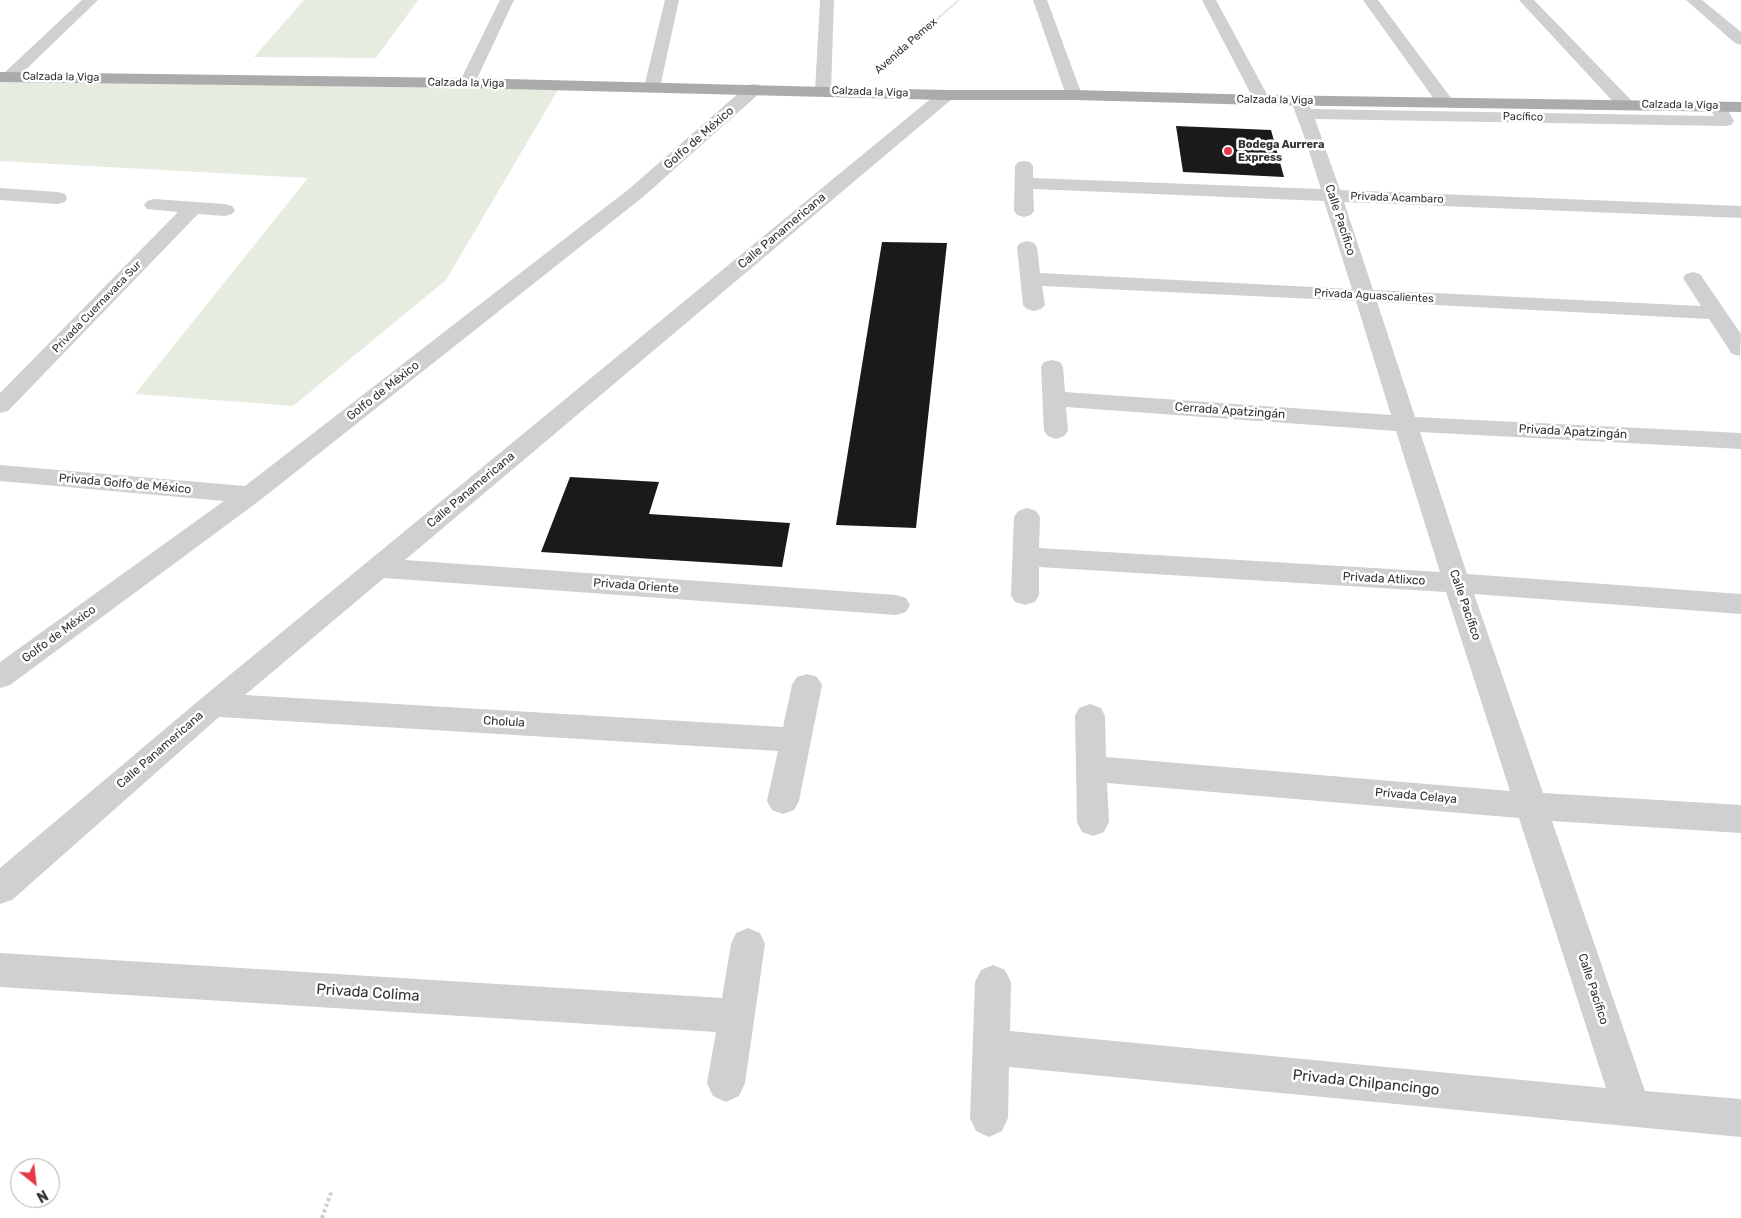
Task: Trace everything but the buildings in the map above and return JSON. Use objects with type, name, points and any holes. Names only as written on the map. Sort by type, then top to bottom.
[{"type":"main road","name":"Calzada la Viga","points":[[5,77],[467,82],[946,96],[1074,95],[1262,100],[1302,107],[1445,102],[1741,107]]},
{"type":"street","points":[[5,77],[91,0]]},
{"type":"street","points":[[467,82],[507,0]]},
{"type":"street","points":[[652,87],[672,0]]},
{"type":"street","points":[[823,91],[827,0]]},
{"type":"street","points":[[1040,0],[1074,95]]},
{"type":"street","points":[[1209,0],[1262,100]]},
{"type":"street","points":[[1370,0],[1445,102]]},
{"type":"street","points":[[1526,0],[1624,104]]},
{"type":"street","points":[[1693,0],[1741,40]]},
{"type":"street","name":"Golfo de México","points":[[0,677],[250,495],[636,193],[754,89]]},
{"type":"street","name":"Calle Panamericana","points":[[0,889],[213,705],[946,96]]},
{"type":"street","name":"Pacífico","points":[[1302,107],[1725,121],[1717,106]]},
{"type":"street","name":"Calle Pacífico","points":[[1302,107],[1457,583],[1533,806],[1632,1109]]},
{"type":"street","name":"Privada Acambaro","points":[[1024,211],[1024,174],[1332,196],[1741,212]]},
{"type":"street","points":[[0,211],[9,195],[58,198]]},
{"type":"street","points":[[154,205],[225,210]]},
{"type":"street","name":"Privada Cuernavaca Sur","points":[[0,406],[193,208]]},
{"type":"street","points":[[1027,247],[1034,305]]},
{"type":"street","points":[[1693,278],[1740,349]]},
{"type":"street","name":"Privada Aguascalientes","points":[[1032,279],[1716,313]]},
{"type":"street","points":[[1052,367],[1056,431]]},
{"type":"street","name":"Cerrada Apatzingán","points":[[1055,399],[1405,424]]},
{"type":"street","name":"Privada Apatzingán","points":[[1405,424],[1741,441]]},
{"type":"street","name":"Privada Golfo de México","points":[[0,473],[250,495]]},
{"type":"street","points":[[1025,595],[1027,518]]},
{"type":"street","name":"Privada Atlixco","points":[[1026,557],[1457,583],[1741,604]]},
{"type":"street","name":"Privada Oriente","points":[[377,568],[896,605]]},
{"type":"street","points":[[783,801],[807,685]]},
{"type":"street","name":"Cholula","points":[[213,705],[796,740]]},
{"type":"street","points":[[1090,716],[1093,822]]},
{"type":"street","name":"Privada Celaya","points":[[1092,769],[1533,806],[1741,819]]},
{"type":"street","points":[[726,1082],[748,944]]},
{"type":"street","name":"Privada Colima","points":[[0,970],[736,1016]]},
{"type":"street","points":[[989,1118],[993,982]]},
{"type":"street","name":"Privada Chilpancingo","points":[[991,1047],[1741,1118]]},
{"type":"path","name":"Avenida Pemex","points":[[853,92],[959,0]]},
{"type":"path","points":[[322,1218],[332,1190]]},
{"type":"shaded area","points":[[304,0],[418,0],[376,58],[254,57]]},
{"type":"shaded area","points":[[0,80],[558,90],[446,280],[293,406],[135,394],[308,178],[0,161]]},
{"type":"place","name":"Bodega Aurrera Express","points":[[1228,151]]}]
